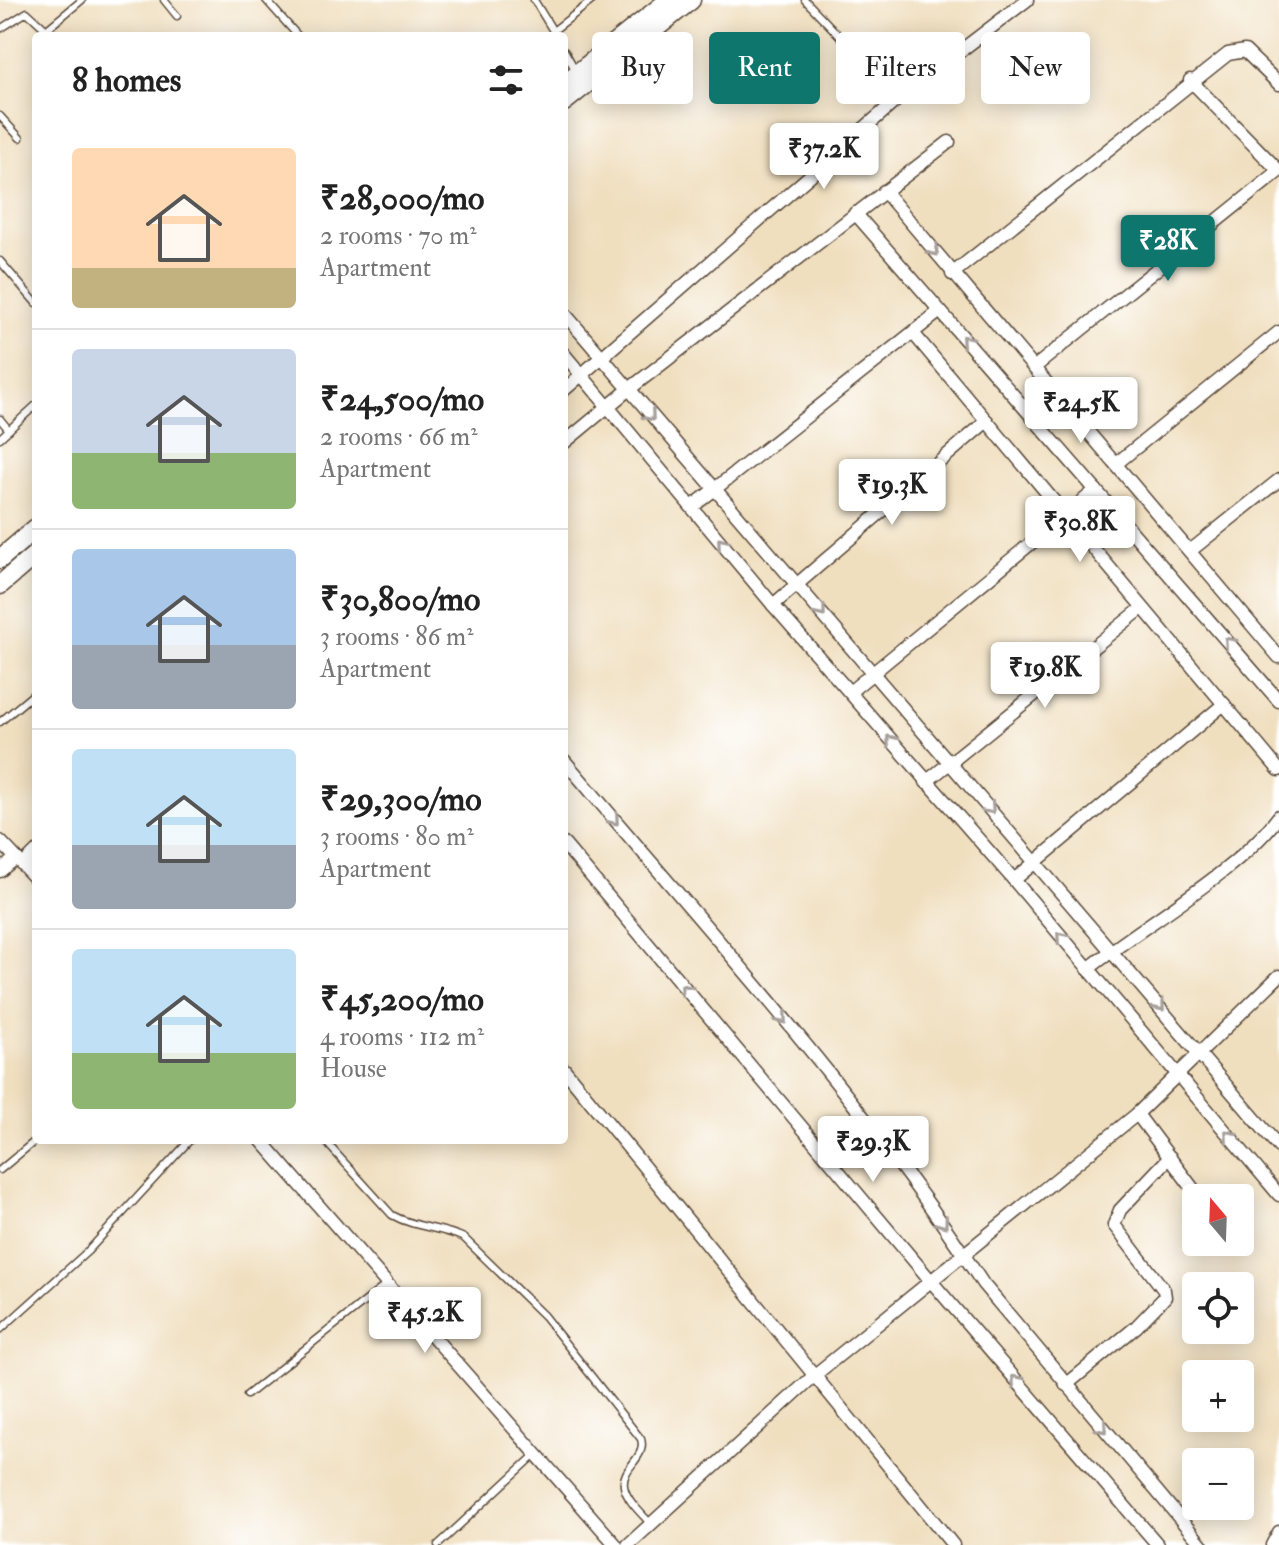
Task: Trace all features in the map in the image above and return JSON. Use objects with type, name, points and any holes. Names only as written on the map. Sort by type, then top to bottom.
[{"type":"main road","points":[[570,79],[669,0]]},
{"type":"main road","points":[[568,99],[691,0]]},
{"type":"main road","points":[[0,559],[32,531]]},
{"type":"main road","points":[[0,585],[32,557]]},
{"type":"street","points":[[965,47],[1027,0]]},
{"type":"street","points":[[952,274],[1190,80],[1238,50],[1251,56],[1279,84]]},
{"type":"street","points":[[1036,366],[1279,171],[1190,80]]},
{"type":"street","points":[[568,386],[892,104]]},
{"type":"street","points":[[568,440],[949,142]]},
{"type":"street","points":[[884,191],[1278,654]]},
{"type":"street","points":[[855,213],[1279,701]]},
{"type":"street","points":[[692,507],[940,311]]},
{"type":"street","points":[[568,318],[713,491],[798,584],[872,674],[1037,861],[1279,1147]]},
{"type":"street","points":[[1117,463],[1279,332]]},
{"type":"street","points":[[913,333],[1141,609],[1279,770]]},
{"type":"street","points":[[568,358],[773,605],[1014,880],[1279,1195]]},
{"type":"street","points":[[773,605],[987,421]]},
{"type":"street","points":[[1190,551],[1279,480]]},
{"type":"street","points":[[851,691],[1096,490]]},
{"type":"street","points":[[926,782],[1141,609]]},
{"type":"street","points":[[1014,880],[1224,704]]},
{"type":"street","points":[[568,765],[868,1122],[966,1254],[983,1284],[1202,1545]]},
{"type":"street","points":[[1088,969],[1233,861],[1266,833],[1279,816]]},
{"type":"street","points":[[0,841],[32,875]]},
{"type":"street","points":[[568,849],[931,1281],[1158,1545]]},
{"type":"street","points":[[0,871],[32,854]]},
{"type":"street","points":[[628,1545],[816,1374],[1137,1114],[1279,976]]},
{"type":"street","points":[[568,1074],[953,1545]]},
{"type":"street","points":[[1137,1114],[1190,1184]]},
{"type":"street","points":[[264,1144],[616,1545]]},
{"type":"street","points":[[1066,1385],[1136,1327],[1165,1297],[1164,1290],[1114,1225],[1120,1210],[1170,1157]]},
{"type":"street","points":[[1272,1545],[1279,1532]]},
{"type":"lane","points":[[47,29],[82,0]]},
{"type":"lane","points":[[164,0],[177,16]]},
{"type":"lane","points":[[266,0],[294,32]]},
{"type":"lane","points":[[534,0],[553,32]]},
{"type":"lane","points":[[556,32],[593,0]]},
{"type":"lane","points":[[805,0],[836,32]]},
{"type":"lane","points":[[0,29],[27,12],[50,32]]},
{"type":"lane","points":[[0,116],[20,138]]},
{"type":"lane","points":[[0,261],[32,298]]},
{"type":"lane","points":[[0,438],[32,409]]},
{"type":"lane","points":[[0,419],[9,430]]},
{"type":"lane","points":[[0,722],[32,695]]},
{"type":"lane","points":[[0,1170],[32,1143]]},
{"type":"lane","points":[[0,1330],[88,1251],[186,1144]]},
{"type":"lane","points":[[328,1144],[392,1215],[406,1223],[447,1230],[464,1238],[544,1316],[641,1439],[641,1452],[626,1473],[623,1483],[628,1496],[651,1524]]},
{"type":"lane","points":[[247,1395],[387,1284]]},
{"type":"lane","points":[[438,1545],[536,1455]]}]
